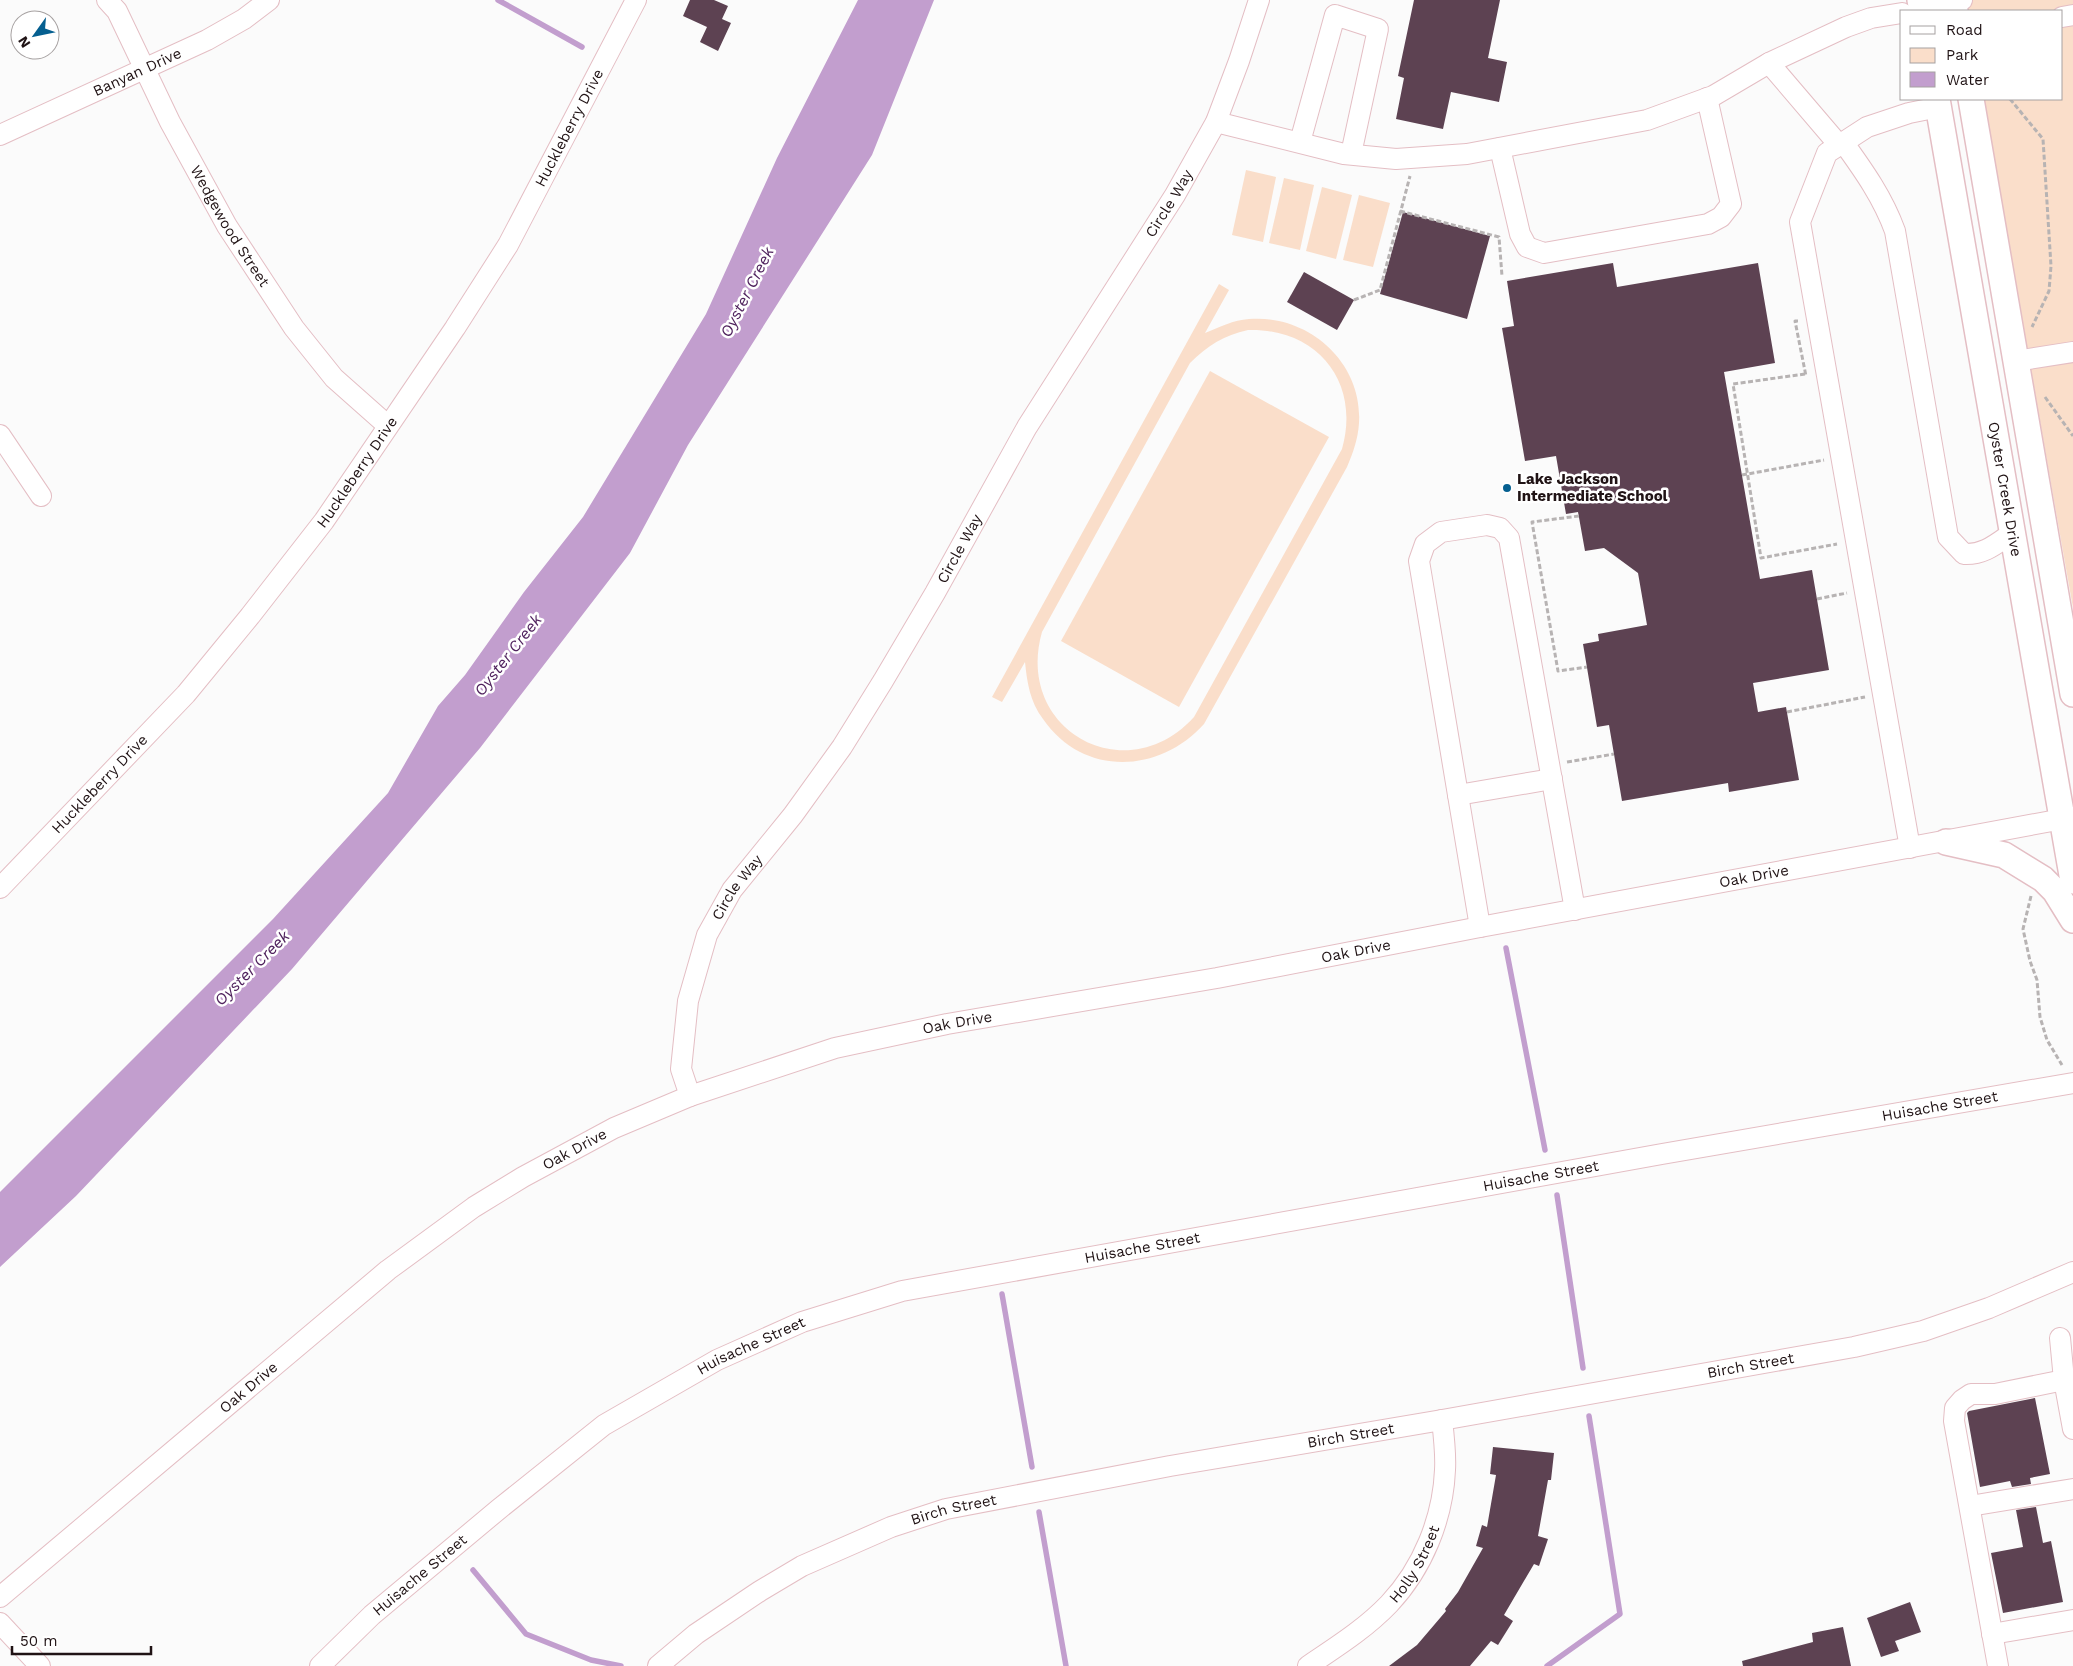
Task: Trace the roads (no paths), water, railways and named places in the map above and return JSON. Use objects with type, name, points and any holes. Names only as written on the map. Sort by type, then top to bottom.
[{"type":"main road","points":[[1971,100],[2026,359],[2073,694]]},
{"type":"main road","name":"Oyster Creek Drive","points":[[1938,103],[2012,533],[2068,818],[2073,881]]},
{"type":"main road","points":[[1946,842],[2004,855],[2043,879],[2055,890],[2073,920]]},
{"type":"street","name":"Wedgewood Street","points":[[107,0],[117,11],[170,122],[227,226],[294,328],[334,378],[387,425]]},
{"type":"street","name":"Banyan Drive","points":[[0,135],[207,40],[244,19],[269,0]]},
{"type":"street","name":"Huckleberry Drive","points":[[0,888],[192,687],[324,521],[387,425],[456,328],[508,245],[636,0]]},
{"type":"street","name":"Circle Way","points":[[690,1096],[681,1069],[688,1001],[707,935],[732,890],[793,815],[842,747],[884,681],[935,593],[1026,427],[1175,195],[1216,122],[1259,0]]},
{"type":"street","points":[[1929,10],[1956,6]]},
{"type":"street","points":[[1216,122],[1351,154],[1396,159],[1467,154],[1647,120],[1707,98],[1769,63],[1846,27],[1871,18],[1900,13]]},
{"type":"street","points":[[1300,142],[1335,15],[1378,29],[1351,154]]},
{"type":"street","points":[[1769,63],[1841,143],[1875,188],[1888,211],[1895,231],[1948,536],[1964,554],[1975,554],[1987,550],[2012,533]]},
{"type":"street","points":[[1500,148],[1520,234],[1527,246],[1544,253],[1708,224],[1721,216],[1731,204],[1707,98]]},
{"type":"street","points":[[1910,848],[1800,222],[1826,153],[1867,127],[1938,103]]},
{"type":"street","points":[[2026,359],[2073,352]]},
{"type":"street","points":[[0,435],[41,496]]},
{"type":"street","points":[[1480,927],[1419,561],[1425,544],[1441,532],[1487,525],[1500,528],[1509,538],[1574,910]]},
{"type":"street","points":[[1458,795],[1550,772]]},
{"type":"street","name":"Oak Drive","points":[[0,1596],[388,1270],[474,1207],[522,1177],[614,1128],[690,1096],[835,1048],[947,1024],[1216,978],[2068,818]]},
{"type":"street","name":"Huisache Street","points":[[320,1666],[372,1615],[499,1509],[604,1425],[717,1360],[802,1322],[902,1291],[1662,1154],[2070,1084]]},
{"type":"street","name":"Birch Street","points":[[658,1666],[696,1634],[802,1566],[891,1527],[946,1509],[1170,1466],[1854,1347],[1923,1331],[1989,1308],[2073,1272]]},
{"type":"street","points":[[2060,1338],[2064,1380],[2072,1423]]},
{"type":"street","points":[[1998,1666],[1954,1421],[1955,1408],[1971,1394],[1996,1394],[2064,1380]]},
{"type":"street","name":"Holly Street","points":[[1308,1666],[1356,1633],[1390,1603],[1413,1572],[1428,1546],[1440,1507],[1445,1470],[1442,1420]]},
{"type":"street","points":[[1970,1506],[2073,1489]]},
{"type":"street","points":[[1992,1634],[2073,1620]]},
{"type":"street","points":[[0,1623],[40,1666]]},
{"type":"water","name":"Oyster Creek","points":[[858,0],[934,0],[872,155],[688,445],[630,553],[480,748],[292,969],[76,1196],[0,1267],[0,1192],[273,919],[388,793],[438,706],[465,675],[524,592],[583,517],[706,314],[777,158]]},
{"type":"waterway","points":[[498,0],[582,47]]},
{"type":"waterway","points":[[1506,948],[1545,1150]]},
{"type":"waterway","points":[[1557,1195],[1583,1368]]},
{"type":"waterway","points":[[1002,1294],[1032,1467]]},
{"type":"waterway","points":[[1547,1666],[1620,1614],[1589,1416]]},
{"type":"waterway","points":[[1039,1512],[1066,1666]]},
{"type":"waterway","points":[[473,1570],[526,1634],[591,1660],[621,1666]]},
{"type":"place","name":"Lake Jackson Intermediate School","points":[[1507,488]]}]
